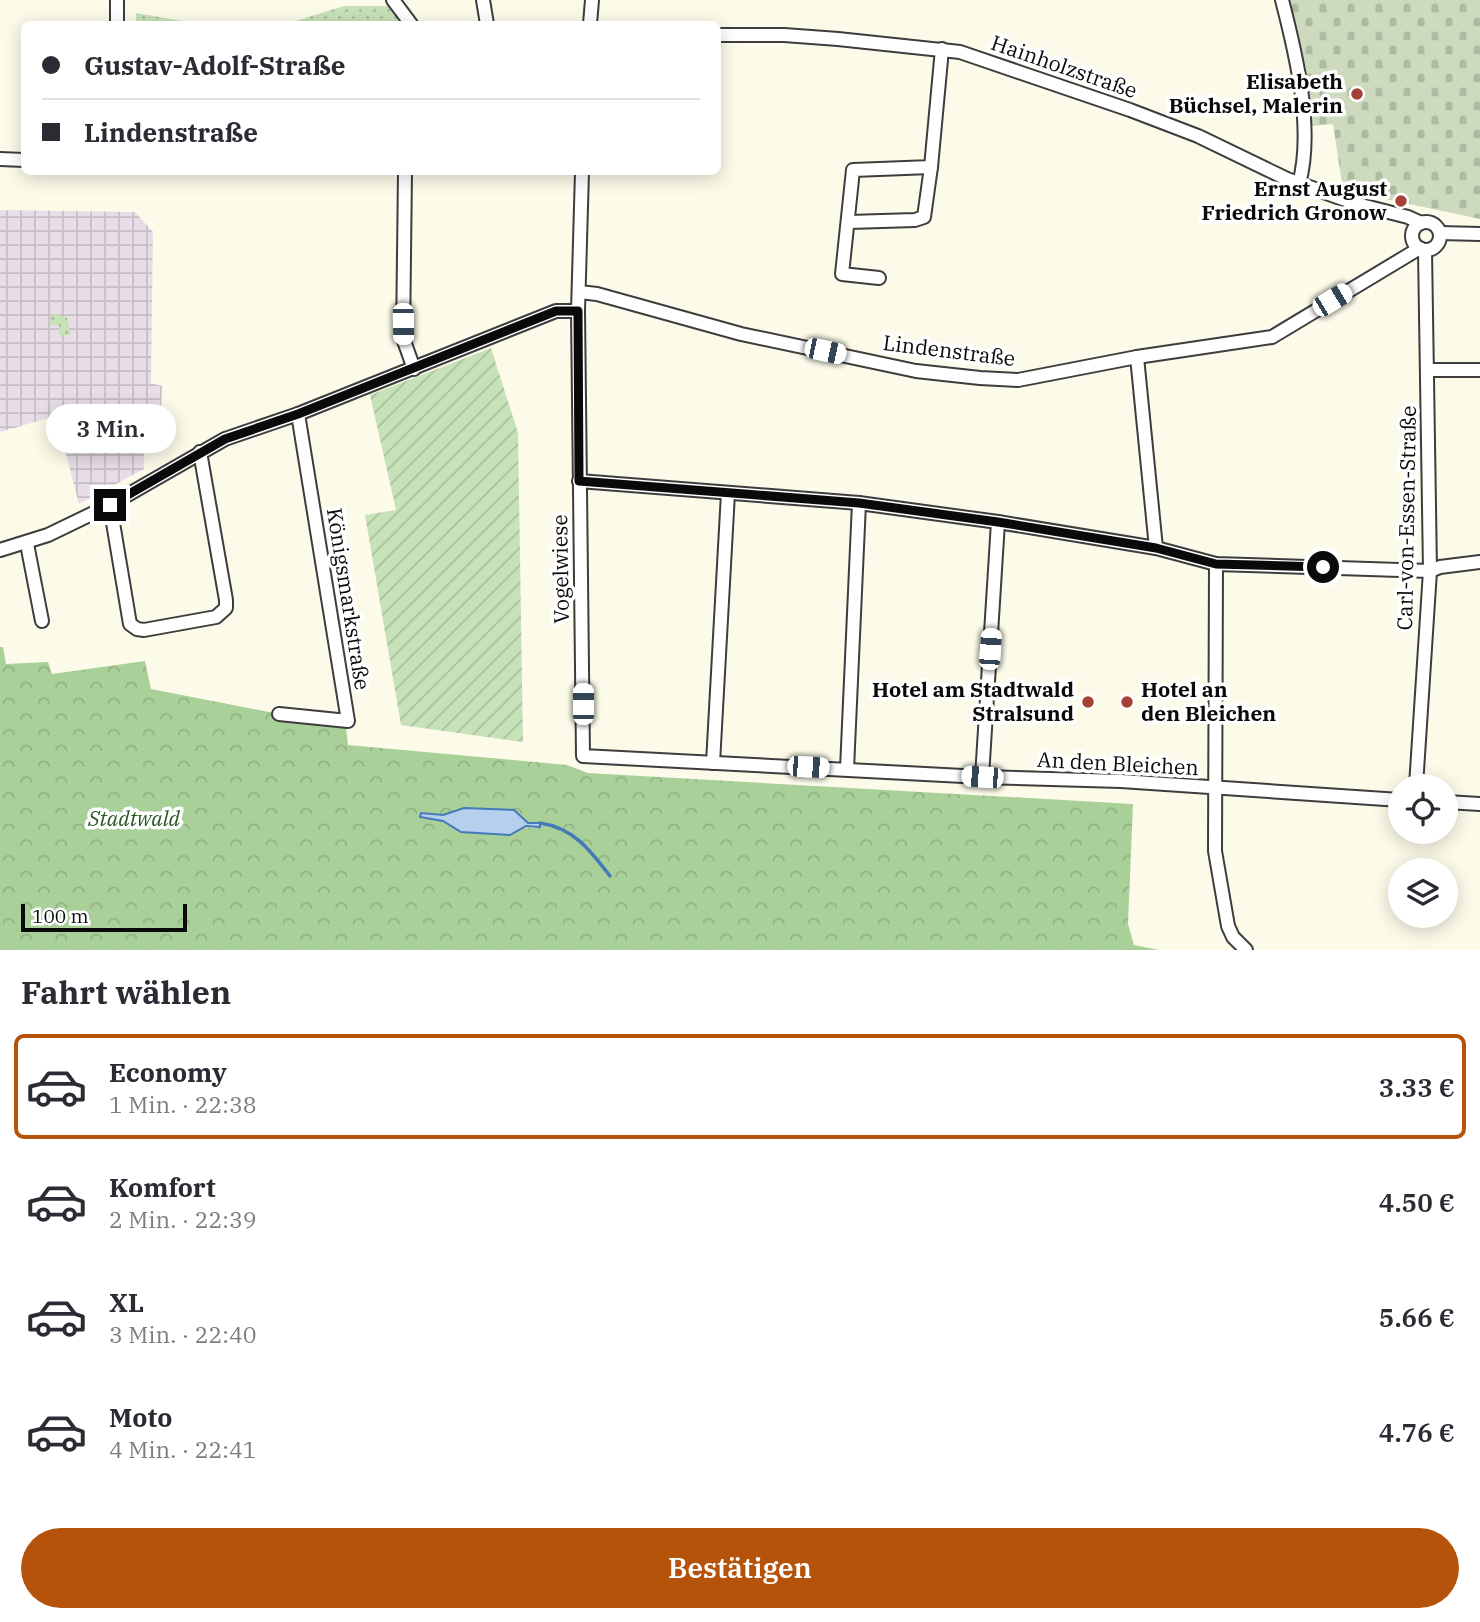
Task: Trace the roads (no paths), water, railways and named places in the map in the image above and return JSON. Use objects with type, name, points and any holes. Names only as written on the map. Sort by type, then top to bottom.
[{"type":"street","points":[[117,0],[117,21]]},
{"type":"street","points":[[393,0],[409,21]]},
{"type":"street","points":[[483,0],[486,21]]},
{"type":"street","points":[[590,21],[592,0]]},
{"type":"street","points":[[1282,0],[1299,66],[1305,157],[1299,184]]},
{"type":"street","name":"Hainholzstraße","points":[[721,35],[784,35],[942,49],[978,58],[1142,114],[1198,136],[1299,184],[1421,223]]},
{"type":"street","points":[[849,222],[925,217],[942,49]]},
{"type":"street","points":[[0,159],[21,160]]},
{"type":"street","points":[[878,278],[842,274],[853,170],[931,167]]},
{"type":"street","points":[[405,175],[403,338],[414,369]]},
{"type":"street","name":"Vogelwiese","points":[[582,175],[578,311],[583,756]]},
{"type":"street","points":[[1421,223],[1434,224],[1440,233],[1437,244],[1422,249],[1414,243],[1413,234],[1421,223]]},
{"type":"street","points":[[1440,233],[1480,234]]},
{"type":"street","name":"Lindenstraße","points":[[579,292],[597,294],[753,336],[916,371],[1018,380],[1137,357],[1272,337],[1422,249]]},
{"type":"street","name":"Carl-von-Essen-Straße","points":[[1417,774],[1430,571],[1422,249]]},
{"type":"street","points":[[0,550],[27,544],[110,505],[225,439],[298,414],[556,311],[578,311]]},
{"type":"street","points":[[1137,357],[1156,548]]},
{"type":"street","points":[[1427,370],[1480,370]]},
{"type":"street","name":"Königsmarkstraße","points":[[279,714],[348,721],[298,414]]},
{"type":"street","points":[[110,505],[130,624],[144,630],[216,617],[226,608],[226,600],[200,452]]},
{"type":"street","points":[[579,481],[859,503],[1156,548],[1216,564],[1430,571],[1440,567],[1480,562]]},
{"type":"street","points":[[713,763],[728,493]]},
{"type":"street","points":[[848,769],[859,503]]},
{"type":"street","points":[[982,777],[998,522]]},
{"type":"street","points":[[27,544],[42,621]]},
{"type":"street","points":[[1216,564],[1215,851],[1221,896],[1230,930],[1246,950]]},
{"type":"street","name":"An den Bleichen","points":[[583,756],[982,777],[1121,781],[1388,799]]},
{"type":"street","points":[[1458,803],[1480,804]]},
{"type":"water","points":[[464,808],[514,810],[528,823],[540,823],[540,827],[526,826],[510,835],[461,832],[443,821],[420,817],[421,813],[443,815]]},
{"type":"waterway","points":[[540,823],[572,835],[588,849],[610,876]]},
{"type":"place","name":"Elisabeth Büchsel, Malerin","points":[[1357,94]]},
{"type":"place","name":"Ernst August Friedrich Gronow","points":[[1401,201]]},
{"type":"place","name":"Hotel am Stadtwald Stralsund","points":[[1088,702]]},
{"type":"place","name":"Hotel an den Bleichen","points":[[1127,702]]},
{"type":"park label","name":"Stadtwald","points":[[134,819]]}]
